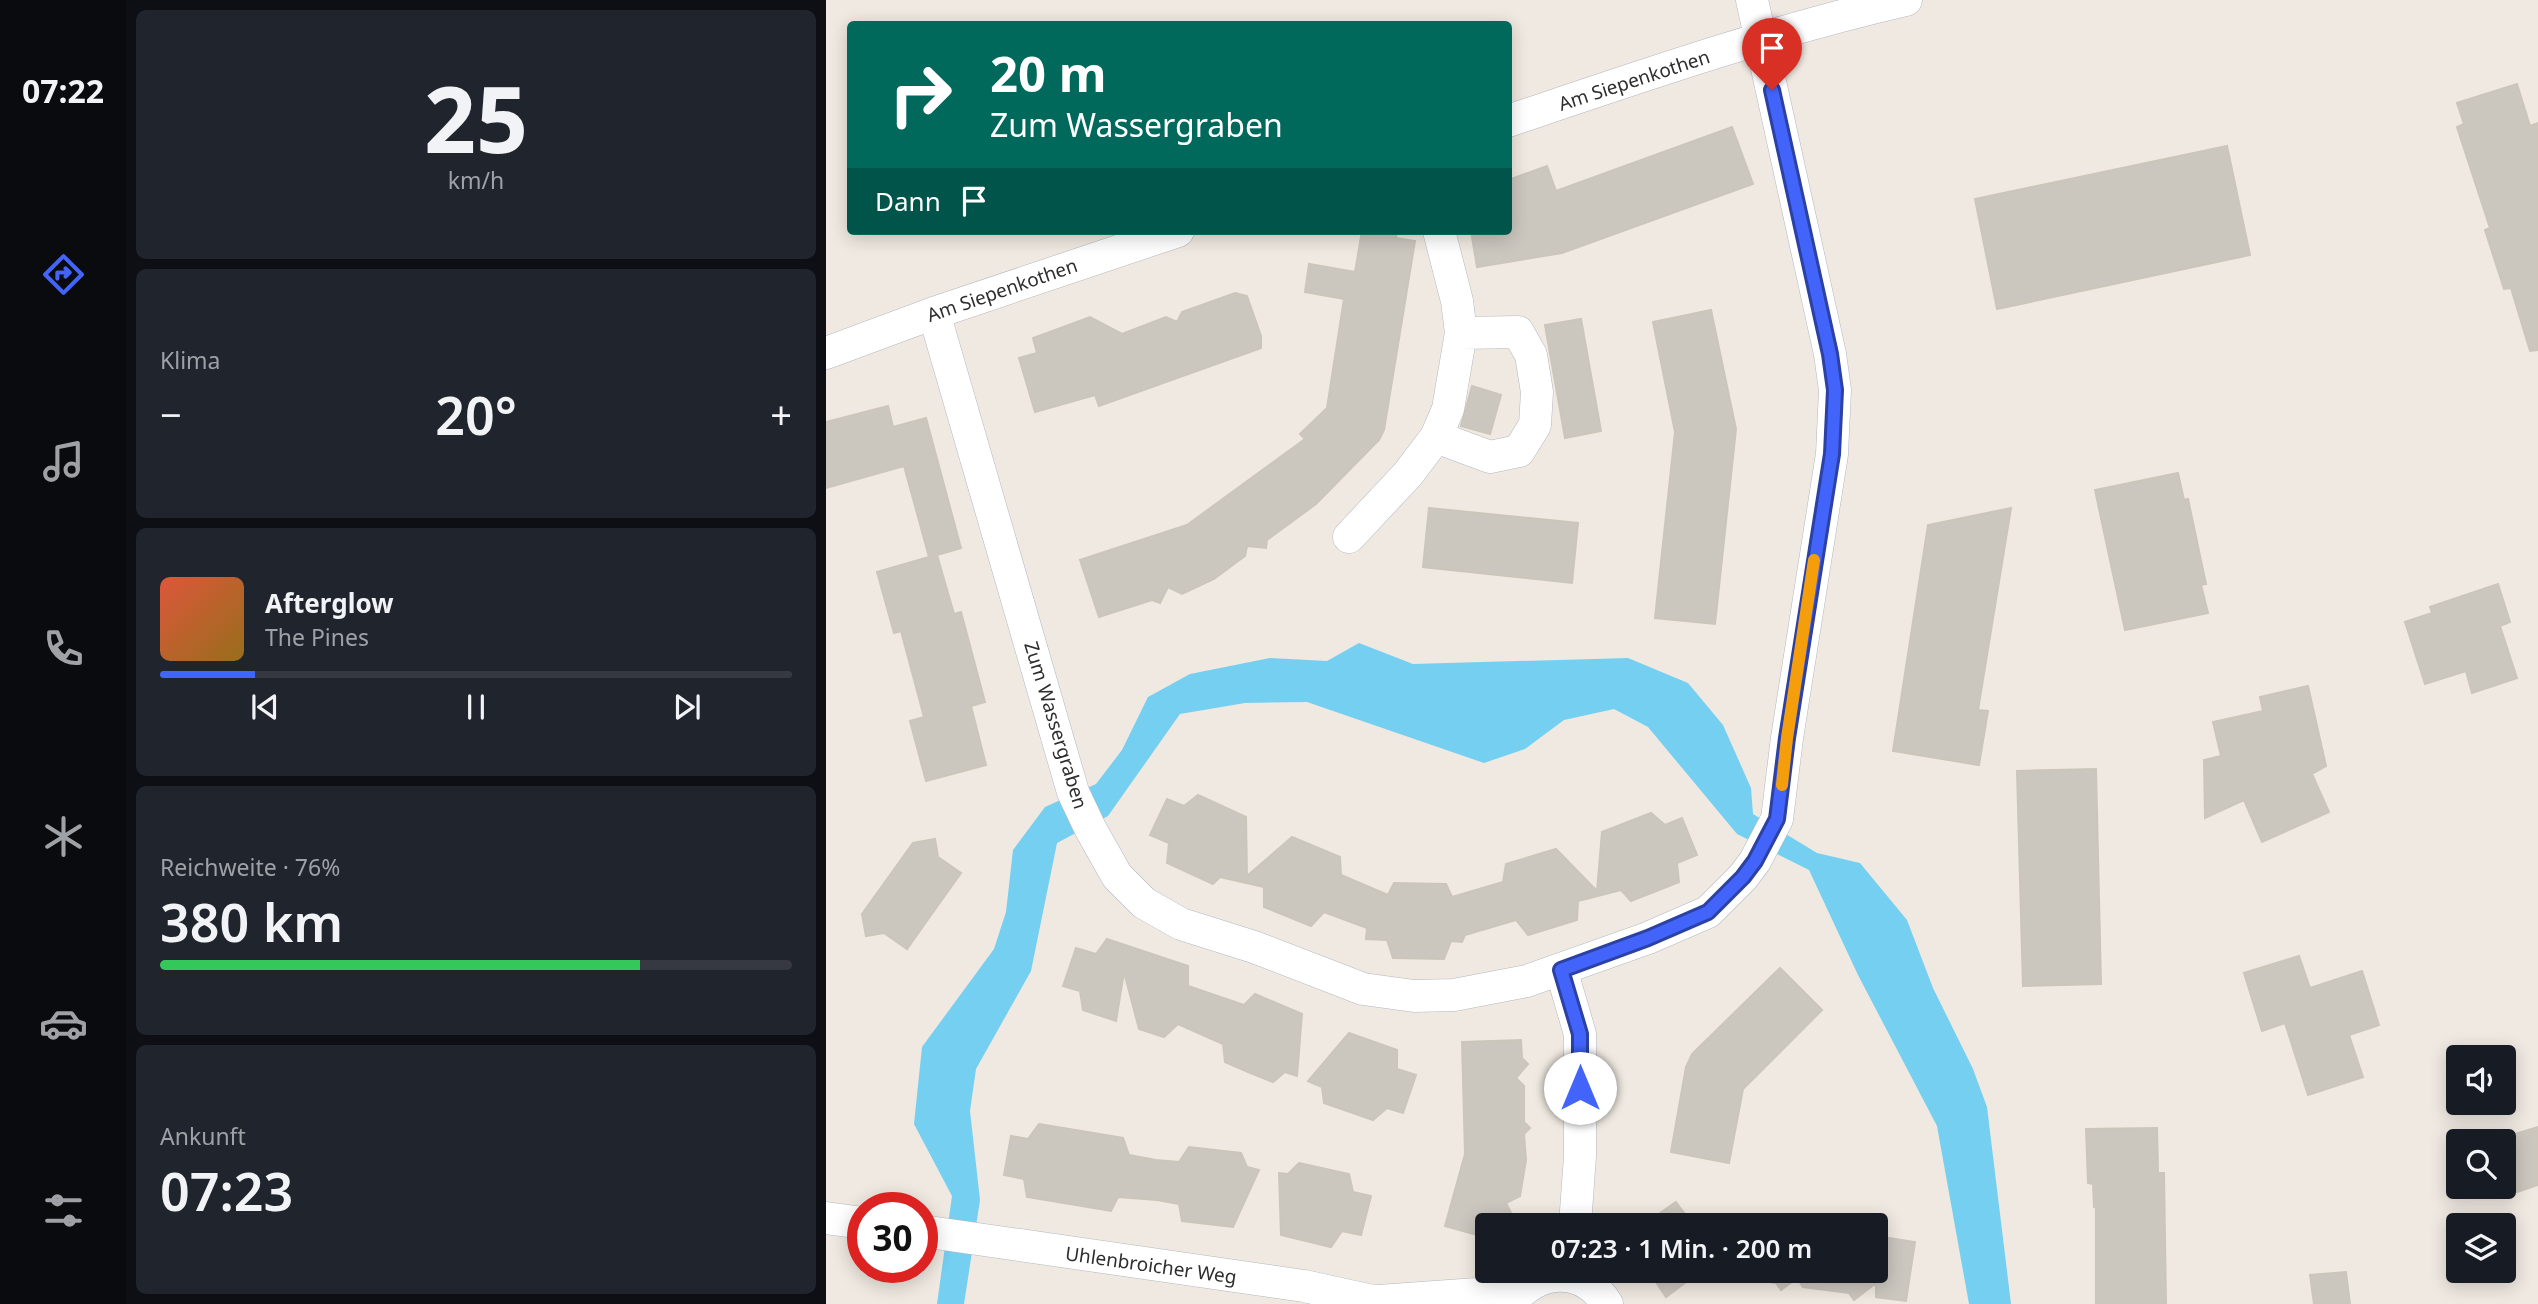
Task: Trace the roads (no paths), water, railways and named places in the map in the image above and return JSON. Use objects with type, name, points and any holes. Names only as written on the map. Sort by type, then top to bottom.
[{"type":"street","points":[[1752,0],[1761,40]]},
{"type":"street","name":"Am Siepenkothen","points":[[1512,120],[1761,40],[1858,11],[1906,0]]},
{"type":"street","name":"Zum Wassergraben","points":[[934,313],[1073,792],[1117,876],[1144,903],[1181,924],[1254,947],[1363,989],[1414,996],[1454,995],[1527,981],[1561,970],[1648,938],[1708,912],[1755,861],[1777,819],[1788,724],[1832,454],[1835,390],[1830,354],[1761,40]]},
{"type":"street","name":"Am Siepenkothen","points":[[826,353],[934,313],[1166,235]]},
{"type":"street","points":[[1349,537],[1408,474],[1436,437],[1448,408],[1461,333],[1457,301],[1440,235]]},
{"type":"street","points":[[1436,437],[1490,457],[1519,451],[1535,425],[1537,392],[1531,355],[1518,332],[1461,333]]},
{"type":"street","points":[[1561,970],[1580,1034],[1580,1156],[1576,1213]]},
{"type":"street","points":[[826,1218],[847,1221]]},
{"type":"street","name":"Uhlenbroicher Weg","points":[[938,1233],[1304,1286],[1382,1302],[1515,1298],[1532,1283]]},
{"type":"street","name":"Uhlenbroicher Weg","points":[[1586,1283],[1601,1294],[1607,1304]]},
{"type":"water","points":[[1359,643],[1413,664],[1628,658],[1688,683],[1723,725],[1751,788],[1753,814],[1817,853],[1860,863],[1907,920],[1933,988],[1973,1069],[1987,1107],[2011,1304],[1969,1304],[1937,1126],[1858,975],[1809,870],[1737,834],[1648,727],[1614,709],[1564,720],[1525,749],[1484,763],[1307,702],[1245,703],[1180,714],[1108,816],[1057,843],[1031,971],[976,1069],[970,1111],[980,1200],[964,1304],[937,1304],[952,1196],[914,1124],[922,1047],[994,949],[1006,912],[1013,850],[1045,807],[1096,784],[1122,750],[1148,697],[1190,674],[1270,658],[1327,661]]}]
